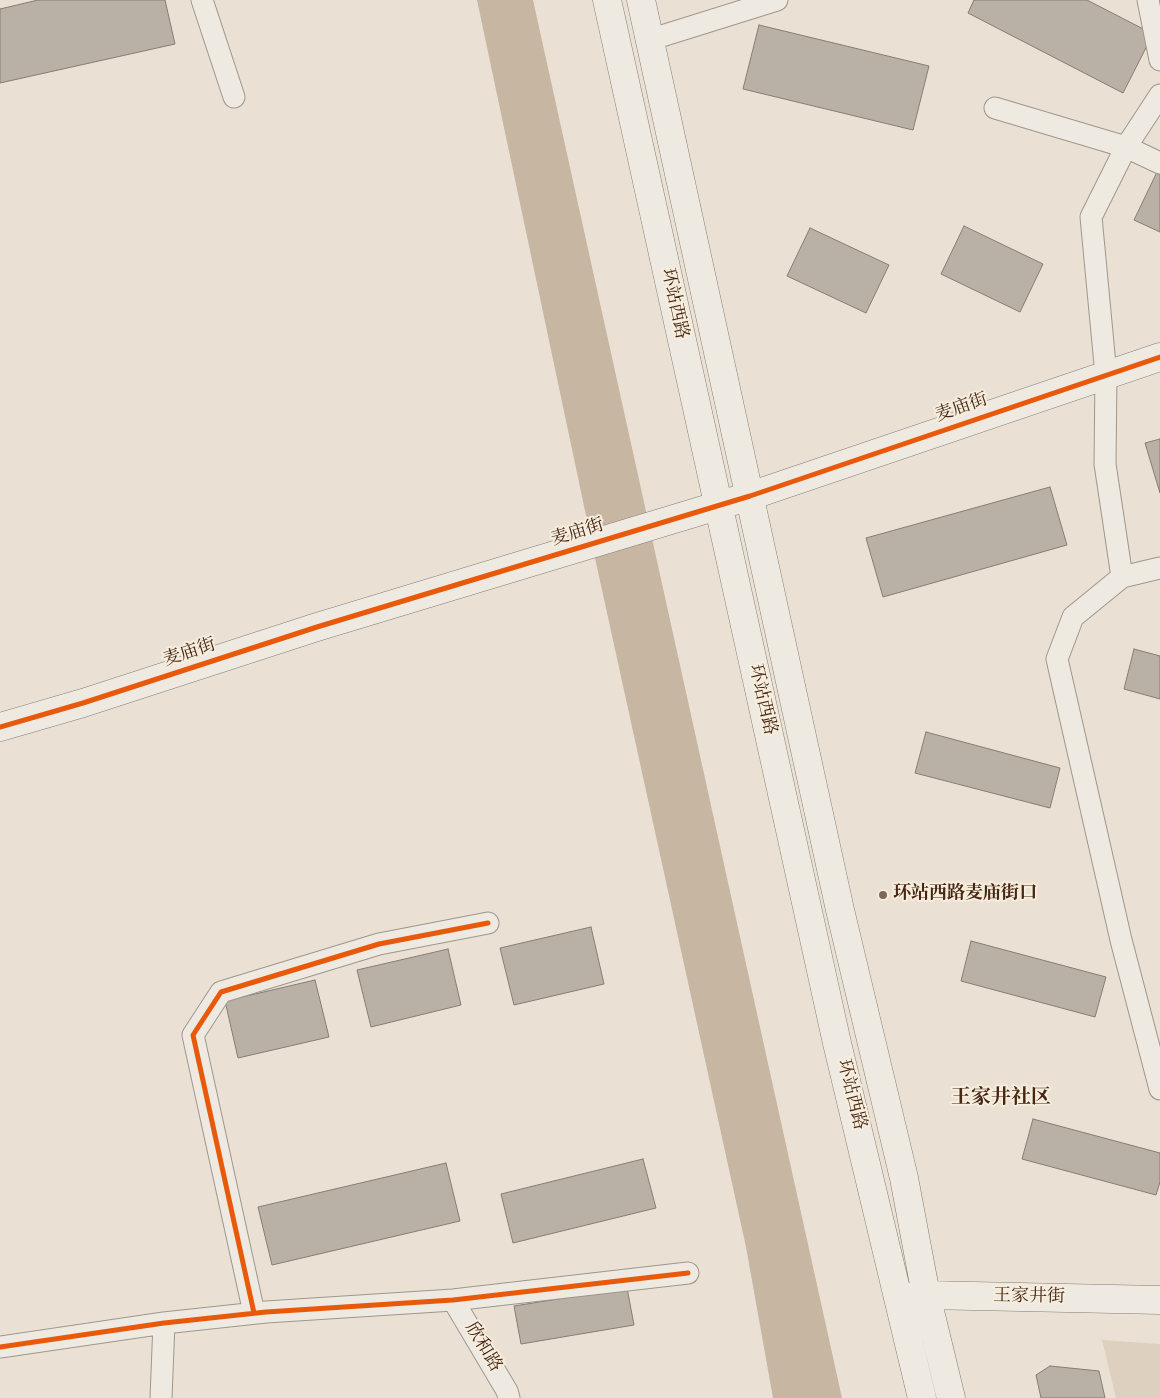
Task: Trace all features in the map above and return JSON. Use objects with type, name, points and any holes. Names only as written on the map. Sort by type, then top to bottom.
[{"type":"main road","name":"环站西路","points":[[607,0],[717,506],[837,1043],[922,1398]]},
{"type":"main road","name":"环站西路","points":[[641,0],[840,910],[904,1178],[926,1295],[951,1398]]},
{"type":"main road","name":"麦庙街","points":[[0,727],[83,703],[317,627],[750,496],[1160,357]]},
{"type":"main road","name":"王家井街","points":[[899,1298],[926,1295],[1160,1300]]},
{"type":"street","points":[[202,0],[234,97]]},
{"type":"street","points":[[649,40],[777,0]]},
{"type":"street","points":[[1148,0],[1159,54]]},
{"type":"street","points":[[1122,577],[1105,464],[1106,376],[1091,217],[1126,147],[1160,95]]},
{"type":"street","points":[[994,108],[1126,147],[1160,163]]},
{"type":"street","points":[[1160,568],[1122,577],[1073,617],[1056,659],[1121,940],[1160,1089]]},
{"type":"street","points":[[254,1313],[193,1035],[221,992],[378,944],[488,923]]},
{"type":"street","points":[[0,1348],[164,1323],[254,1313],[453,1300],[688,1273]]},
{"type":"street","name":"欣和路","points":[[453,1300],[507,1391],[509,1398]]},
{"type":"street","points":[[161,1398],[164,1323]]},
{"type":"shaded area","points":[[477,0],[533,0],[842,1398],[773,1398],[746,1247],[595,558]]},
{"type":"shaded area","points":[[1102,1340],[1160,1344],[1160,1398],[1116,1398]]},
{"type":"building","points":[[38,0],[165,0],[175,44],[0,83],[0,9]]},
{"type":"building","points":[[974,0],[1087,0],[1153,34],[1123,93],[968,13]]},
{"type":"building","points":[[759,25],[929,66],[913,130],[743,89]]},
{"type":"building","points":[[1157,172],[1160,173],[1160,232],[1134,220]]},
{"type":"building","points":[[964,226],[1043,264],[1020,312],[941,274]]},
{"type":"building","points":[[810,228],[889,265],[866,313],[787,276]]},
{"type":"building","points":[[1160,439],[1160,493],[1145,443]]},
{"type":"building","points":[[1050,487],[1067,545],[883,597],[866,538]]},
{"type":"building","points":[[1134,649],[1160,656],[1160,699],[1124,689]]},
{"type":"building","points":[[926,732],[1060,768],[1050,808],[915,773]]},
{"type":"building","points":[[591,927],[604,984],[514,1005],[500,948]]},
{"type":"building","points":[[971,941],[1106,977],[1095,1017],[961,981]]},
{"type":"building","points":[[448,949],[461,1005],[371,1027],[357,970]]},
{"type":"building","points":[[315,980],[329,1037],[238,1058],[225,1001]]},
{"type":"building","points":[[1033,1119],[1160,1153],[1160,1182],[1156,1195],[1022,1159]]},
{"type":"building","points":[[643,1159],[656,1208],[513,1243],[501,1194]]},
{"type":"building","points":[[446,1163],[460,1221],[272,1265],[258,1207]]},
{"type":"building","points":[[627,1288],[634,1325],[521,1344],[514,1306]]},
{"type":"building","points":[[1050,1366],[1099,1371],[1105,1398],[1041,1398],[1036,1375]]},
{"type":"cycle path","points":[[0,727],[83,703],[317,627],[750,496],[1160,357]]},
{"type":"cycle path","points":[[254,1313],[193,1035],[221,992],[379,944],[488,923]]},
{"type":"cycle path","points":[[0,1347],[164,1323],[266,1312],[453,1300],[688,1273]]},
{"type":"place","name":"环站西路麦庙街口","points":[[883,895]]},
{"type":"district","name":"王家井社区","points":[[1001,1100]]}]
